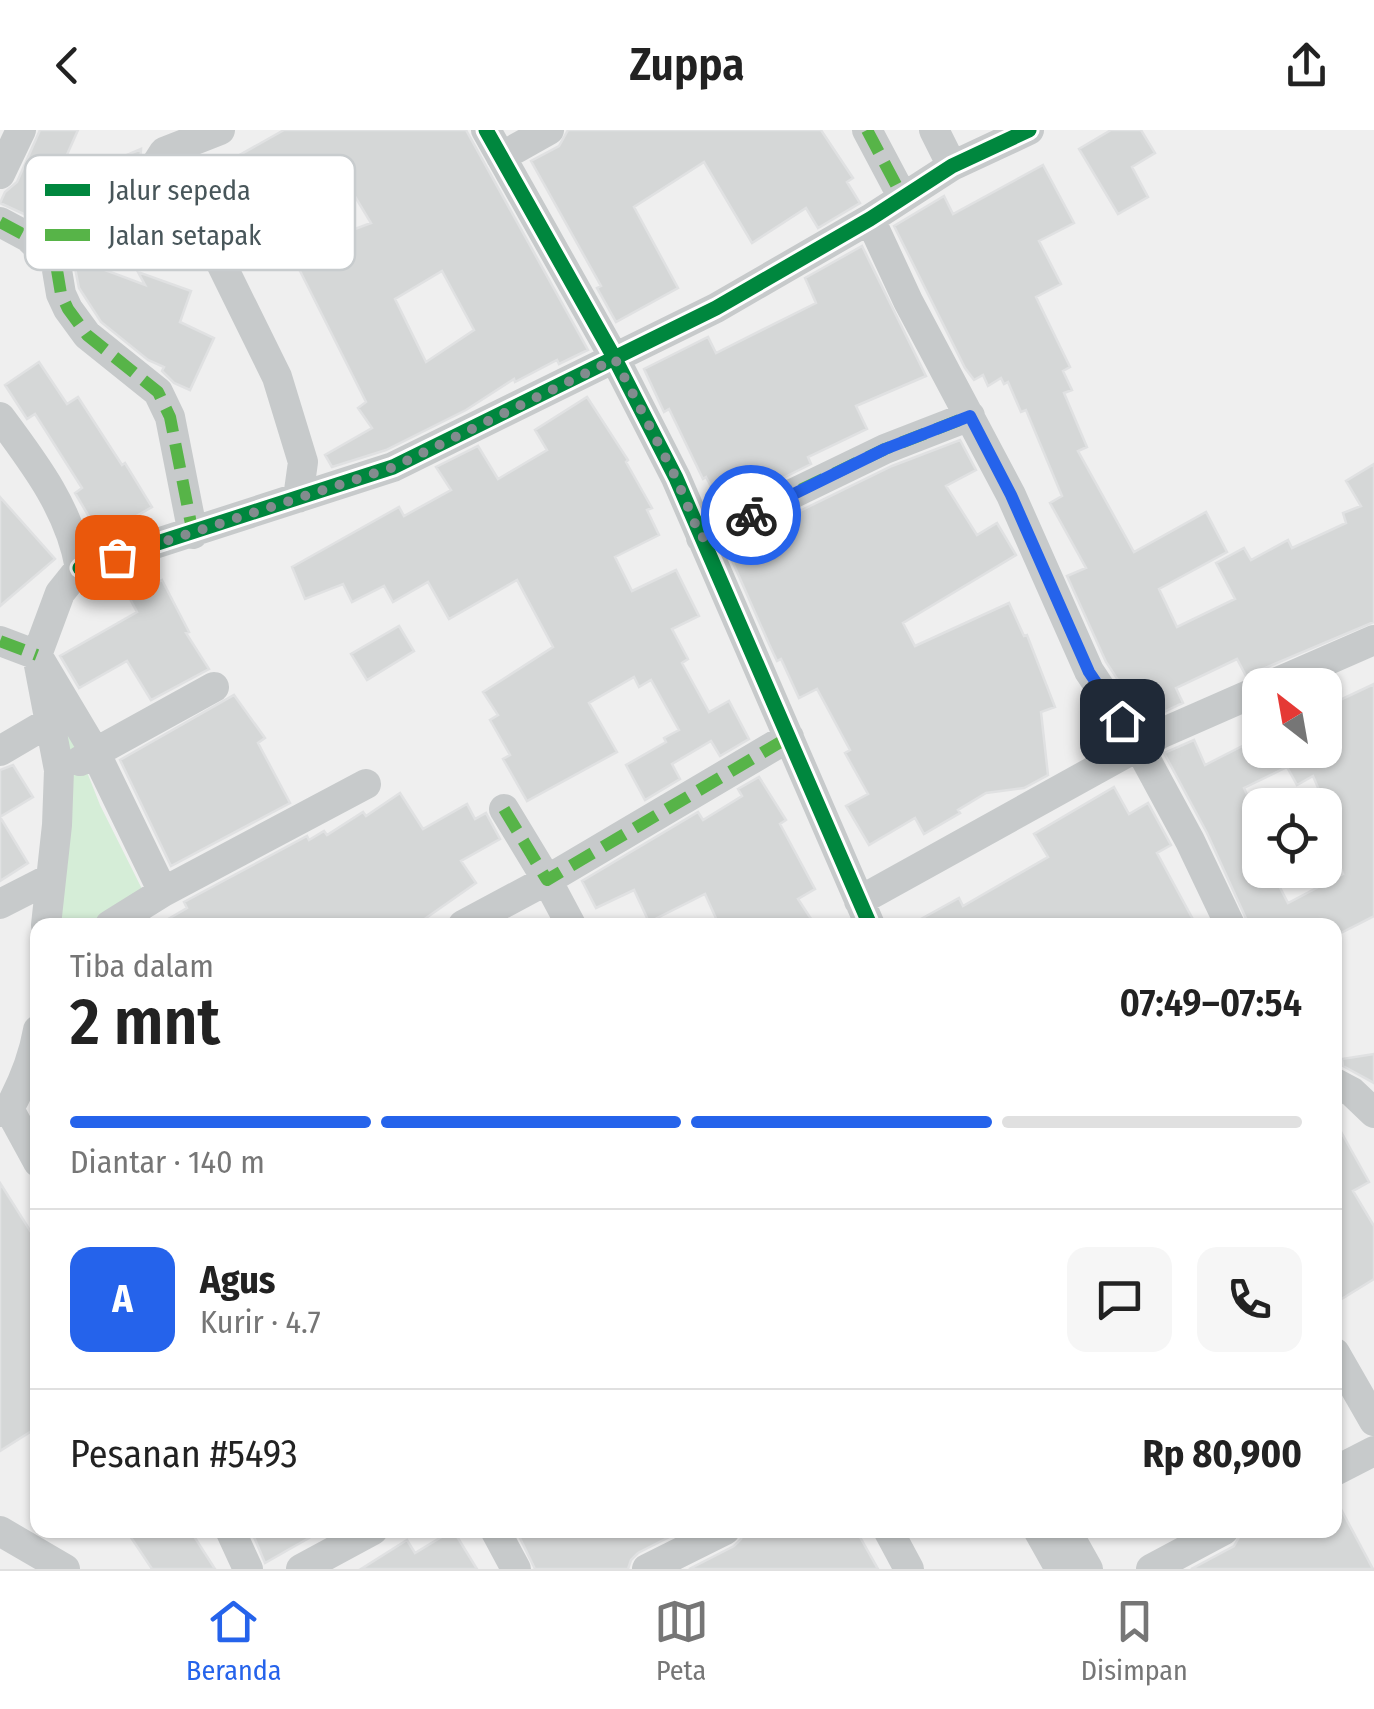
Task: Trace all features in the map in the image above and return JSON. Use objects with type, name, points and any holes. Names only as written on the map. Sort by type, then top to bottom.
[{"type":"street","points":[[0,174],[22,130]]},
{"type":"street","points":[[162,155],[220,130]]},
{"type":"street","points":[[486,130],[615,359],[676,478],[865,913],[1138,746],[1242,698]]},
{"type":"street","points":[[501,157],[549,130]]},
{"type":"street","points":[[867,130],[902,196]]},
{"type":"street","points":[[934,130],[952,166]]},
{"type":"street","points":[[46,918],[59,770],[37,655],[60,593],[80,568],[394,467],[716,308],[870,220],[952,166],[1028,130]]},
{"type":"street","points":[[870,220],[908,302],[1011,495],[1089,672],[1138,746],[1227,918]]},
{"type":"street","points":[[0,222],[25,234]]},
{"type":"street","points":[[57,270],[61,294],[87,335],[158,392],[170,417],[193,534]]},
{"type":"street","points":[[224,270],[277,377],[303,462],[298,498]]},
{"type":"street","points":[[701,538],[885,449],[970,416]]},
{"type":"street","points":[[0,417],[56,498],[74,535],[80,568]]},
{"type":"street","points":[[1309,668],[1374,640]]},
{"type":"street","points":[[0,642],[37,655],[96,754],[163,892]]},
{"type":"street","points":[[59,770],[96,754],[214,687]]},
{"type":"street","points":[[0,751],[51,720]]},
{"type":"street","points":[[476,918],[789,738]]},
{"type":"street","points":[[121,918],[366,784]]},
{"type":"street","points":[[504,809],[566,918]]},
{"type":"street","points":[[0,904],[49,878]]},
{"type":"street","points":[[30,1059],[5,1110],[30,1148]]},
{"type":"street","points":[[1342,1087],[1374,1113]]},
{"type":"street","points":[[1342,1365],[1374,1420]]},
{"type":"street","points":[[1342,1468],[1374,1451]]},
{"type":"street","points":[[1,1533],[65,1569]]},
{"type":"street","points":[[234,1538],[248,1569]]},
{"type":"street","points":[[300,1569],[358,1538]]},
{"type":"street","points":[[499,1538],[516,1569]]},
{"type":"street","points":[[648,1569],[709,1538]]},
{"type":"street","points":[[892,1538],[909,1569]]},
{"type":"street","points":[[1043,1538],[1060,1569]]},
{"type":"street","points":[[1071,1538],[1088,1569]]},
{"type":"street","points":[[1151,1569],[1209,1538]]},
{"type":"green space","points":[[57,729],[74,739],[100,805],[145,895],[108,918],[49,918]]},
{"type":"building","points":[[40,130],[78,130],[67,155],[29,155]]},
{"type":"building","points":[[284,130],[466,130],[588,350],[559,364],[557,360],[515,382],[514,379],[466,410],[386,450],[332,467],[325,455],[372,428],[358,408],[366,402],[300,270],[355,270],[355,229],[371,223],[355,196],[355,155],[239,155]],"holes":[[[442,271],[474,330],[426,362],[395,299]]]},
{"type":"building","points":[[568,130],[821,130],[853,178],[847,182],[860,203],[818,228],[806,208],[752,243],[704,162],[634,207],[678,288],[616,322],[597,288],[601,286],[531,161],[559,146]]},
{"type":"building","points":[[1111,130],[1141,130],[1155,153],[1132,167],[1148,197],[1118,214],[1079,149]]},
{"type":"building","points":[[25,164],[25,214],[0,203],[5,192],[17,182]]},
{"type":"building","points":[[1043,165],[1074,223],[1039,241],[1061,284],[1036,297],[1070,367],[1063,371],[1072,390],[1064,393],[1087,447],[1078,451],[1134,552],[1206,512],[1227,552],[1159,589],[1177,627],[1235,599],[1216,563],[1244,548],[1251,560],[1288,540],[1292,548],[1346,523],[1343,513],[1361,506],[1346,481],[1374,464],[1374,622],[1265,668],[1242,668],[1237,659],[1176,688],[1183,703],[1145,721],[1106,662],[1067,576],[1086,568],[1050,503],[1062,496],[1026,410],[1021,412],[1008,382],[1004,384],[1001,378],[988,386],[983,375],[974,380],[965,368],[894,226],[944,196],[953,214]]},
{"type":"building","points":[[862,246],[926,376],[856,406],[867,429],[808,457],[811,464],[773,483],[770,476],[720,503],[706,477],[703,479],[669,409],[664,412],[644,369],[708,337],[716,353],[816,303],[805,278]]},
{"type":"building","points":[[75,270],[105,270],[145,285],[138,272],[191,291],[180,322],[214,338],[190,390],[174,383],[162,371],[164,367],[148,360],[101,322],[79,288]]},
{"type":"building","points":[[39,362],[67,404],[78,397],[152,507],[101,537],[75,493],[82,488],[35,414],[27,419],[5,385]]},
{"type":"building","points":[[587,397],[628,460],[652,508],[647,510],[659,535],[615,557],[632,591],[676,570],[699,616],[672,629],[688,659],[682,663],[709,712],[729,701],[749,739],[720,756],[711,741],[672,764],[680,779],[645,800],[626,765],[679,730],[651,680],[639,687],[634,677],[589,703],[617,752],[527,801],[503,759],[510,755],[490,720],[498,715],[483,692],[553,647],[517,580],[449,619],[428,582],[393,602],[384,586],[352,602],[343,584],[305,599],[292,567],[399,507],[404,516],[451,490],[436,467],[478,446],[498,479],[547,450],[535,430]]},
{"type":"building","points":[[960,440],[976,470],[946,486],[977,535],[997,523],[1016,555],[903,623],[915,646],[1009,603],[1024,636],[1027,635],[1055,707],[1041,712],[1048,775],[1024,788],[986,793],[924,834],[915,818],[869,845],[846,806],[868,794],[845,753],[850,750],[817,689],[799,698],[781,659],[777,661],[726,547],[892,466]]},
{"type":"building","points":[[0,497],[55,559],[0,606]]},
{"type":"building","points":[[162,580],[189,632],[186,633],[209,669],[151,700],[127,661],[79,688],[60,656],[137,612],[129,597]]},
{"type":"building","points":[[399,626],[414,651],[367,680],[351,654]]},
{"type":"building","points":[[1374,684],[1374,916],[1342,932],[1342,918],[1246,918],[1164,753],[1194,740],[1205,765],[1242,746],[1242,768],[1285,768],[1242,788],[1242,888],[1280,888],[1288,903],[1316,888],[1342,888],[1342,788],[1318,788],[1313,776],[1297,785],[1288,768],[1342,768],[1342,699]]},
{"type":"building","points":[[234,695],[265,738],[258,743],[290,803],[171,866],[120,760]]},
{"type":"building","points":[[13,765],[33,797],[0,817],[0,770]]},
{"type":"building","points":[[759,777],[786,820],[780,824],[815,889],[798,899],[810,918],[716,918],[705,894],[657,918],[647,918],[634,890],[596,908],[582,881],[698,812],[703,820],[742,796],[738,789]]},
{"type":"building","points":[[1114,787],[1129,814],[1148,803],[1171,845],[1157,853],[1192,918],[923,918],[959,898],[963,906],[1048,857],[1034,834]]},
{"type":"building","points":[[400,793],[423,829],[467,804],[475,819],[486,813],[500,839],[461,861],[476,883],[426,918],[170,918],[187,908],[184,902],[307,836],[309,840],[324,831],[327,835],[363,812],[366,816]]},
{"type":"building","points":[[0,817],[28,863],[0,881]]},
{"type":"building","points":[[1374,1054],[1374,1083],[1343,1066],[1342,1059]]},
{"type":"building","points":[[1342,1134],[1369,1182],[1353,1191],[1374,1226],[1374,1279],[1342,1299]]},
{"type":"building","points":[[0,1183],[30,1230],[30,1432],[0,1451]]},
{"type":"building","points":[[1342,1511],[1373,1569],[1191,1569],[1234,1546],[1238,1538],[1342,1538]]},
{"type":"building","points":[[131,1538],[195,1538],[215,1569],[152,1569]]},
{"type":"building","points":[[254,1538],[309,1538],[265,1563]]},
{"type":"building","points":[[440,1538],[458,1538],[477,1569],[361,1569],[407,1540],[415,1553]]},
{"type":"building","points":[[520,1538],[667,1538],[638,1553],[628,1569],[535,1569]]},
{"type":"building","points":[[861,1538],[878,1569],[689,1569],[741,1539]]},
{"type":"marked path","points":[[867,130],[902,196]]},
{"type":"marked path","points":[[0,222],[25,235]]},
{"type":"marked path","points":[[57,270],[61,294],[87,335],[158,392],[170,417],[193,534]]},
{"type":"marked path","points":[[701,538],[885,449],[970,416]]},
{"type":"marked path","points":[[0,641],[37,655]]},
{"type":"marked path","points":[[504,809],[547,880],[789,737]]},
{"type":"cycle path","points":[[486,130],[615,359],[676,478],[867,918]]},
{"type":"cycle path","points":[[80,568],[393,467],[716,308],[870,219],[952,166],[1029,130]]},
{"type":"way so far","points":[[117,557],[394,467],[615,359],[676,478],[701,538],[751,515]]},
{"type":"route","points":[[751,515],[885,449],[970,416],[1011,495],[1089,672],[1122,721]]}]
